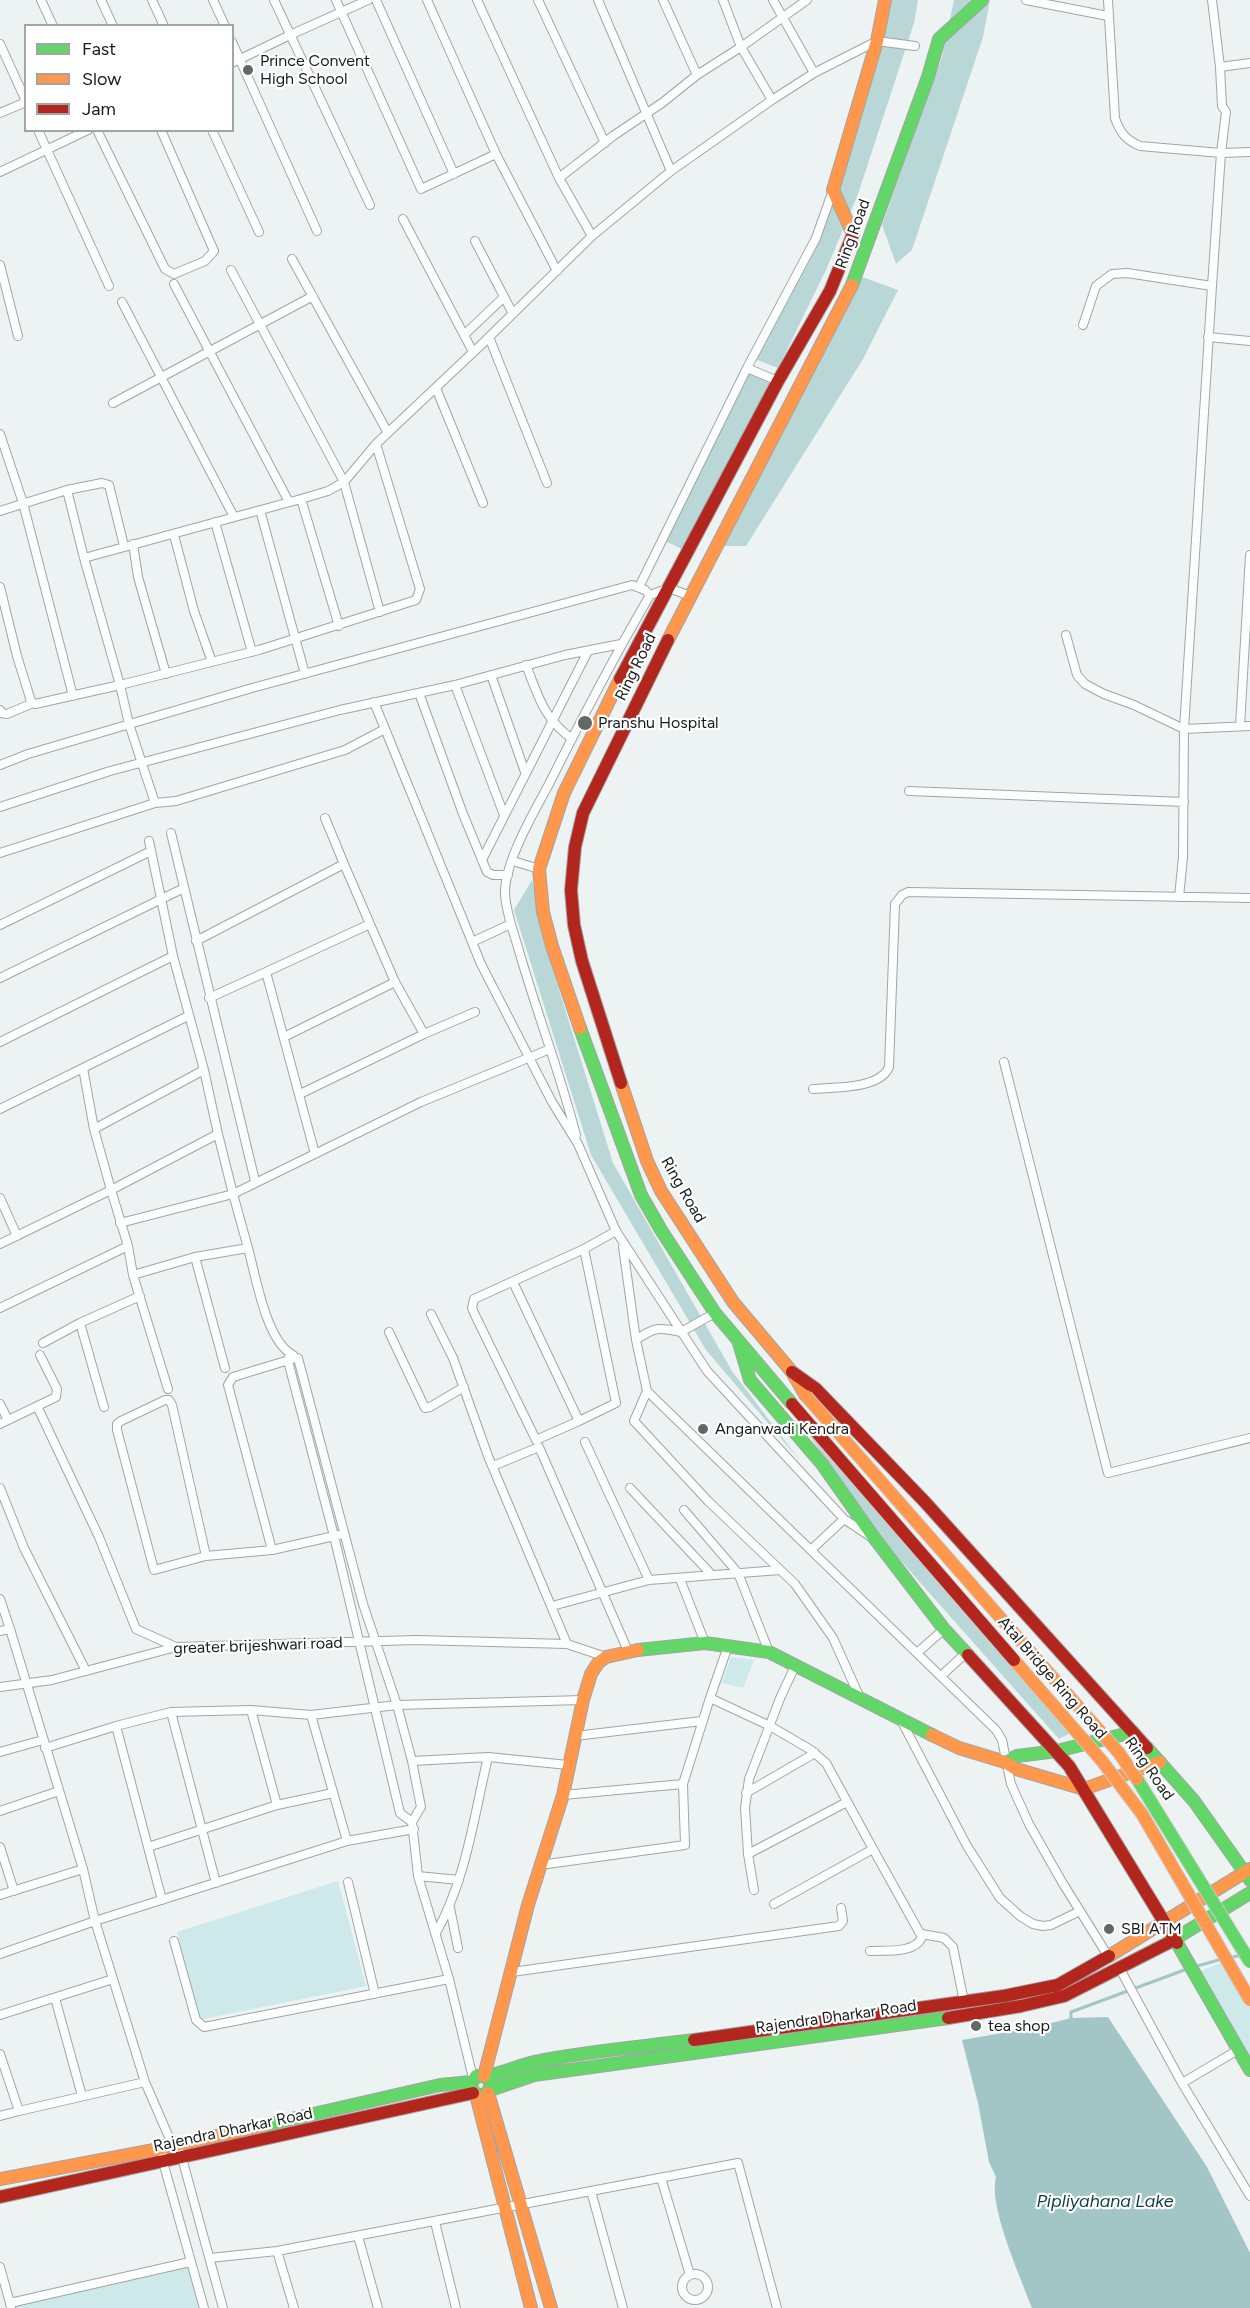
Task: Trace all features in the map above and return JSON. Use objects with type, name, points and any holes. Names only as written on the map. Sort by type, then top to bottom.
[{"type":"main road","points":[[833,190],[877,41],[885,0]]},
{"type":"main road","name":"Ring Road","points":[[982,0],[939,39],[928,76],[856,275],[690,596],[583,813],[575,847],[571,890],[574,925],[582,961],[647,1161],[661,1191],[733,1302],[792,1372],[806,1396],[1119,1754],[1151,1799],[1250,1962]]},
{"type":"main road","name":"Ring Road","points":[[792,1404],[715,1313],[661,1230],[633,1176],[594,1071],[552,946],[543,912],[539,869],[564,793],[615,688],[778,381],[830,291],[853,234],[833,190]]},
{"type":"main road","points":[[739,1343],[750,1380],[822,1464],[875,1539],[944,1629],[1057,1751],[1084,1789],[1250,2070]]},
{"type":"main road","points":[[792,1372],[816,1389],[916,1493],[1160,1762],[1194,1801],[1248,1873]]},
{"type":"main road","name":"Atal Bridge Ring Road","points":[[792,1404],[1102,1761],[1142,1814],[1250,2000]]},
{"type":"main road","points":[[531,2308],[480,2085],[540,1865],[563,1795],[583,1700],[591,1674],[598,1663],[606,1657],[628,1651],[705,1643],[769,1652],[959,1748],[1005,1762],[1016,1769],[1084,1789],[1160,1762]]},
{"type":"main road","points":[[1005,1762],[1017,1756],[1057,1751],[1133,1732]]},
{"type":"main road","name":"Rajendra Dharkar Road","points":[[0,2179],[177,2145],[428,2088],[480,2085],[503,2070],[535,2062],[964,2002],[1058,1985],[1248,1873]]},
{"type":"main road","name":"Rajendra Dharkar Road","points":[[0,2197],[182,2158],[480,2085],[534,2075],[882,2028],[1021,2006],[1064,1996],[1175,1940],[1250,1893]]},
{"type":"main road","points":[[480,2085],[521,2203],[551,2308]]},
{"type":"street","points":[[41,0],[52,24]]},
{"type":"street","points":[[101,0],[112,24]]},
{"type":"street","points":[[152,0],[163,24]]},
{"type":"street","points":[[213,0],[224,24]]},
{"type":"street","points":[[274,0],[370,205]]},
{"type":"street","points":[[336,0],[421,189],[496,154]]},
{"type":"street","points":[[317,231],[237,61],[368,0]]},
{"type":"street","points":[[376,0],[454,174]]},
{"type":"street","points":[[427,0],[496,154],[557,271]]},
{"type":"street","points":[[477,0],[559,178],[592,236]]},
{"type":"street","points":[[538,0],[604,143]]},
{"type":"street","points":[[598,0],[672,171]]},
{"type":"street","points":[[663,0],[697,75]]},
{"type":"street","points":[[723,0],[741,47],[772,100]]},
{"type":"street","points":[[773,0],[814,73]]},
{"type":"street","points":[[559,178],[604,143],[648,114],[697,75],[807,0]]},
{"type":"street","points":[[1026,0],[1108,16]]},
{"type":"street","points":[[1108,0],[1115,118],[1129,142],[1140,146],[1221,153],[1250,152]]},
{"type":"street","points":[[1179,897],[1183,857],[1184,729],[1208,337],[1226,112],[1222,106],[1212,0]]},
{"type":"street","points":[[84,558],[301,499],[328,491],[344,482],[376,444],[592,236],[672,171],[814,73],[877,41],[915,46]]},
{"type":"street","points":[[1,49],[24,98]]},
{"type":"street","points":[[1220,67],[1250,63]]},
{"type":"street","points":[[0,113],[24,103]]},
{"type":"street","points":[[39,132],[109,286]]},
{"type":"street","points":[[0,172],[84,132]]},
{"type":"street","points":[[98,132],[165,269],[174,274],[205,261],[214,251],[162,132]]},
{"type":"street","points":[[213,132],[259,232]]},
{"type":"street","points":[[639,587],[747,368],[816,238],[833,190]]},
{"type":"street","points":[[403,219],[473,352]]},
{"type":"street","points":[[475,241],[513,314]]},
{"type":"street","points":[[292,259],[388,433]]},
{"type":"street","points":[[0,265],[18,336]]},
{"type":"street","points":[[231,270],[344,482],[380,612]]},
{"type":"street","points":[[1083,325],[1096,286],[1112,274],[1127,273],[1212,286]]},
{"type":"street","points":[[174,284],[289,502]]},
{"type":"street","points":[[113,403],[313,296]]},
{"type":"street","points":[[464,335],[504,297]]},
{"type":"street","points":[[122,302],[234,517]]},
{"type":"street","points":[[489,337],[547,483]]},
{"type":"street","points":[[1208,337],[1250,341]]},
{"type":"street","points":[[747,368],[778,381]]},
{"type":"street","points":[[436,388],[483,503]]},
{"type":"street","points":[[0,434],[23,503],[73,696]]},
{"type":"street","points":[[0,710],[1,713],[7,714],[33,703],[73,696],[212,663],[339,627],[416,600],[420,589],[376,444]]},
{"type":"street","points":[[0,511],[67,490],[102,483],[109,485],[166,674]]},
{"type":"street","points":[[67,490],[129,724],[155,803]]},
{"type":"street","points":[[301,499],[339,627]]},
{"type":"street","points":[[260,510],[305,674]]},
{"type":"street","points":[[215,522],[252,652]]},
{"type":"street","points":[[174,535],[191,600],[212,663]]},
{"type":"street","points":[[1066,634],[1077,675],[1085,684],[1184,729],[1245,726],[1250,555]]},
{"type":"street","points":[[0,765],[27,754],[129,724],[632,585],[650,595]]},
{"type":"street","points":[[0,587],[17,656],[33,703]]},
{"type":"street","points":[[578,1144],[567,1098],[512,924],[505,892],[508,875],[530,820],[621,645],[650,595],[669,588],[690,596]]},
{"type":"street","points":[[0,807],[142,763],[374,702],[455,685],[526,665],[621,645]]},
{"type":"street","points":[[482,860],[588,651]]},
{"type":"street","points":[[526,665],[551,722],[572,739]]},
{"type":"street","points":[[491,675],[525,772]]},
{"type":"street","points":[[455,685],[504,815]]},
{"type":"street","points":[[419,693],[482,860],[488,872],[493,875],[508,875]]},
{"type":"street","points":[[374,702],[472,942],[528,1057],[578,1144],[623,1243],[707,1371],[844,1519],[875,1539]]},
{"type":"street","points":[[0,853],[155,803],[176,801],[345,750],[384,729]]},
{"type":"street","points":[[909,791],[1184,802]]},
{"type":"street","points":[[325,818],[395,982],[424,1034]]},
{"type":"street","points":[[171,833],[255,1181]]},
{"type":"street","points":[[148,841],[188,1016],[204,1070],[233,1194],[272,1334],[292,1358],[345,1534],[363,1604],[397,1705],[412,1761],[421,1808],[413,1825],[418,1876],[480,2085]]},
{"type":"street","points":[[0,925],[151,851]]},
{"type":"street","points":[[513,861],[539,869]]},
{"type":"street","points":[[196,940],[344,864]]},
{"type":"street","points":[[0,978],[184,888]]},
{"type":"street","points":[[813,1089],[873,1082],[887,1073],[891,1043],[895,904],[902,895],[908,892],[1250,898]]},
{"type":"street","points":[[209,998],[370,924]]},
{"type":"street","points":[[472,942],[512,924]]},
{"type":"street","points":[[0,1042],[173,956]]},
{"type":"street","points":[[266,972],[315,1154]]},
{"type":"street","points":[[284,1037],[395,982]]},
{"type":"street","points":[[300,1094],[475,1012]]},
{"type":"street","points":[[0,1109],[188,1016]]},
{"type":"street","points":[[120,1223],[233,1194],[255,1181],[421,1102],[550,1049]]},
{"type":"street","points":[[1004,1062],[1108,1473],[1250,1438]]},
{"type":"street","points":[[83,1068],[94,1129],[128,1246],[133,1275],[168,1389]]},
{"type":"street","points":[[94,1129],[204,1070]]},
{"type":"street","points":[[0,1244],[218,1134]]},
{"type":"street","points":[[0,1198],[17,1236]]},
{"type":"street","points":[[584,1249],[616,1404],[536,1440],[475,1315],[472,1308],[474,1299],[584,1249],[616,1231]]},
{"type":"street","points":[[623,1243],[636,1340],[647,1391],[996,1730],[1002,1740],[1011,1784],[1029,1824],[1108,1956]]},
{"type":"street","points":[[0,1308],[128,1246]]},
{"type":"street","points":[[133,1275],[195,1257],[248,1248]]},
{"type":"street","points":[[195,1257],[225,1368]]},
{"type":"street","points":[[513,1282],[579,1421]]},
{"type":"street","points":[[43,1343],[80,1323],[140,1296]]},
{"type":"street","points":[[636,1340],[652,1329],[665,1328],[681,1332],[715,1313]]},
{"type":"street","points":[[431,1314],[464,1387],[493,1466],[567,1644]]},
{"type":"street","points":[[80,1323],[104,1407]]},
{"type":"street","points":[[389,1332],[426,1408],[464,1387]]},
{"type":"street","points":[[0,1404],[4,1422],[56,1397],[57,1393],[40,1355]]},
{"type":"street","points":[[292,1358],[400,1814],[413,1825]]},
{"type":"street","points":[[272,1550],[228,1385],[233,1377],[292,1358]]},
{"type":"street","points":[[647,1391],[634,1421],[708,1501],[795,1584],[833,1638],[860,1698]]},
{"type":"street","points":[[206,1556],[172,1405],[169,1400],[165,1400],[117,1424],[154,1570],[206,1556],[272,1550],[345,1534]]},
{"type":"street","points":[[37,1406],[99,1538],[136,1629],[176,1647]]},
{"type":"street","points":[[585,1442],[649,1580]]},
{"type":"street","points":[[493,1466],[538,1447],[628,1651]]},
{"type":"street","points":[[0,1488],[24,1548],[86,1671]]},
{"type":"street","points":[[630,1488],[711,1574]]},
{"type":"street","points":[[684,1510],[738,1573],[769,1652]]},
{"type":"street","points":[[811,1550],[844,1519]]},
{"type":"street","points":[[552,1606],[649,1580],[780,1570]]},
{"type":"street","points":[[680,1579],[705,1643]]},
{"type":"street","points":[[0,1599],[83,1869],[95,1921],[145,2082],[168,2135],[177,2145],[182,2158],[223,2308]]},
{"type":"street","points":[[350,1606],[363,1604]]},
{"type":"street","points":[[0,1631],[10,1629]]},
{"type":"street","points":[[917,1653],[944,1629]]},
{"type":"street","name":"greater brijeshwari road","points":[[0,1687],[52,1680],[176,1647],[416,1640],[567,1644],[606,1657]]},
{"type":"street","points":[[540,1865],[685,1845],[683,1784],[728,1646]]},
{"type":"street","points":[[941,1676],[966,1653]]},
{"type":"street","points":[[754,1890],[748,1854],[746,1793],[749,1779],[796,1664]]},
{"type":"street","points":[[710,1698],[770,1726],[826,1763],[922,1934],[920,1943],[911,1948],[870,1951]]},
{"type":"street","points":[[0,1752],[44,1744],[171,1712],[251,1710],[311,1715],[397,1705],[583,1700]]},
{"type":"street","points":[[251,1710],[278,1805]]},
{"type":"street","points":[[171,1712],[216,1883]]},
{"type":"street","points":[[311,1715],[347,1841]]},
{"type":"street","points":[[901,1720],[967,1846],[999,1898],[1020,1916],[1033,1924],[1043,1926],[1051,1925],[1080,1911]]},
{"type":"street","points":[[575,1736],[702,1721]]},
{"type":"street","points":[[116,1726],[162,1900]]},
{"type":"street","points":[[746,1793],[814,1753]]},
{"type":"street","points":[[412,1761],[488,1757],[568,1765]]},
{"type":"street","points":[[436,1933],[450,1907],[459,1880],[488,1757]]},
{"type":"street","points":[[563,1795],[683,1784]]},
{"type":"street","points":[[0,1811],[59,1791]]},
{"type":"street","points":[[148,1847],[278,1805],[333,1792]]},
{"type":"street","points":[[748,1854],[847,1802]]},
{"type":"street","points":[[0,1954],[95,1921],[347,1841],[413,1825]]},
{"type":"street","points":[[0,1847],[14,1891]]},
{"type":"street","points":[[774,1904],[873,1849]]},
{"type":"street","points":[[0,1895],[83,1869]]},
{"type":"street","points":[[418,1876],[459,1880]]},
{"type":"street","points":[[348,1882],[375,1994]]},
{"type":"street","points":[[450,1907],[458,1948]]},
{"type":"street","points":[[512,1972],[839,1926],[843,1921],[841,1908]]},
{"type":"street","points":[[922,1934],[944,1938],[953,1947],[964,2002]]},
{"type":"street","points":[[174,1941],[196,2020],[204,2027],[449,1979]]},
{"type":"street","points":[[1120,1969],[1182,2083],[1250,2196]]},
{"type":"street","points":[[0,2016],[113,1979]]},
{"type":"street","points":[[55,1998],[82,2097]]},
{"type":"street","points":[[1182,2083],[1238,2050]]},
{"type":"street","points":[[0,2054],[19,2111]]},
{"type":"street","points":[[0,2116],[145,2082]]},
{"type":"street","points":[[168,2135],[162,2148],[163,2162],[204,2308]]},
{"type":"street","points":[[210,2258],[277,2251],[738,2163],[777,2308]]},
{"type":"street","points":[[661,2178],[690,2275]]},
{"type":"street","points":[[591,2191],[622,2308]]},
{"type":"street","points":[[435,2222],[456,2308]]},
{"type":"street","points":[[358,2236],[378,2308]]},
{"type":"street","points":[[277,2251],[294,2308]]},
{"type":"street","points":[[0,2267],[11,2305],[190,2262]]},
{"type":"shaded area","points":[[885,0],[918,0],[914,23],[858,194],[826,270],[778,368],[752,358],[816,238]]},
{"type":"shaded area","points":[[954,0],[990,0],[983,37],[912,250],[896,264],[882,225],[942,57]]},
{"type":"shaded area","points":[[857,275],[898,290],[863,359],[746,546],[716,546]]},
{"type":"shaded area","points":[[747,368],[778,381],[688,552],[661,539]]},
{"type":"shaded area","points":[[532,880],[551,964],[613,1163],[732,1371],[801,1462],[706,1350],[591,1155],[514,910]]},
{"type":"shaded area","points":[[806,1431],[932,1574],[1078,1729],[1059,1739],[885,1543]]},
{"type":"shaded area","points":[[731,1657],[754,1660],[743,1688],[722,1683]]},
{"type":"shaded area","points":[[338,1881],[366,1986],[199,2020],[177,1932]]},
{"type":"shaded area","points":[[1223,1962],[1250,2005],[1250,2066],[1198,1972]]},
{"type":"shaded area","points":[[188,2267],[200,2308],[16,2308],[16,2306]]},
{"type":"water","name":"Pipliyahana Lake","points":[[1108,2017],[1207,2167],[1250,2253],[1250,2308],[1032,2308],[1001,2223],[995,2190],[996,2177],[989,2162],[978,2103],[962,2040],[1036,2027],[1071,2018]]},
{"type":"waterway","points":[[1228,1958],[1242,1955]]},
{"type":"waterway","points":[[1194,1967],[1222,1959]]},
{"type":"waterway","points":[[1071,2018],[1071,2012],[1187,1969]]},
{"type":"traffic: fast","points":[[939,39],[982,0]]},
{"type":"traffic: fast","points":[[852,285],[928,77],[939,39]]},
{"type":"traffic: fast","points":[[580,1028],[641,1195],[715,1313],[792,1404]]},
{"type":"traffic: fast","points":[[739,1343],[750,1380],[822,1464],[875,1539],[944,1629],[968,1655]]},
{"type":"traffic: fast","points":[[638,1650],[705,1643],[769,1652],[932,1735]]},
{"type":"traffic: fast","points":[[1005,1762],[1017,1756],[1057,1751],[1133,1732]]},
{"type":"traffic: fast","points":[[1147,1748],[1194,1801],[1250,1880]]},
{"type":"traffic: fast","points":[[1137,1779],[1250,1962]]},
{"type":"traffic: fast","points":[[1168,1943],[1250,1893]]},
{"type":"traffic: fast","points":[[1177,1943],[1250,2070]]},
{"type":"traffic: fast","points":[[490,2090],[534,2075],[948,2018]]},
{"type":"traffic: fast","points":[[486,2077],[490,2080],[490,2090],[484,2095],[476,2095],[470,2086],[476,2076],[490,2075],[554,2058],[694,2040]]},
{"type":"traffic: fast","points":[[261,2126],[440,2085],[471,2082]]},
{"type":"traffic: slow","points":[[853,234],[833,190],[877,41],[885,0]]},
{"type":"traffic: slow","points":[[668,640],[852,285]]},
{"type":"traffic: slow","points":[[580,1028],[543,912],[539,869],[564,793],[620,679]]},
{"type":"traffic: slow","points":[[621,1083],[647,1161],[661,1191],[733,1302],[792,1372],[806,1396]]},
{"type":"traffic: slow","points":[[806,1396],[1119,1753],[1137,1779]]},
{"type":"traffic: slow","points":[[484,2076],[528,1905],[563,1795],[583,1700],[591,1674],[598,1663],[606,1657],[638,1650]]},
{"type":"traffic: slow","points":[[1014,1660],[1102,1761],[1142,1814],[1250,2000]]},
{"type":"traffic: slow","points":[[932,1735],[959,1748],[1005,1762],[1016,1769],[1084,1789],[1160,1762]]},
{"type":"traffic: slow","points":[[1109,1956],[1250,1869]]},
{"type":"traffic: slow","points":[[488,2093],[551,2308]]},
{"type":"traffic: slow","points":[[476,2095],[531,2308]]},
{"type":"traffic: slow","points":[[0,2179],[154,2150],[261,2126]]},
{"type":"traffic: jam","points":[[620,679],[778,381],[830,291],[853,234]]},
{"type":"traffic: jam","points":[[621,1083],[582,961],[574,925],[571,890],[575,847],[583,813],[668,640]]},
{"type":"traffic: jam","points":[[792,1372],[816,1389],[924,1501],[1147,1748]]},
{"type":"traffic: jam","points":[[792,1404],[1014,1660]]},
{"type":"traffic: jam","points":[[968,1655],[1069,1766],[1177,1943]]},
{"type":"traffic: jam","points":[[948,2018],[1021,2006],[1064,1996],[1168,1943]]},
{"type":"traffic: jam","points":[[694,2040],[1004,1996],[1058,1985],[1109,1956]]},
{"type":"traffic: jam","points":[[0,2197],[473,2093]]},
{"type":"place","name":"Prince Convent High School","points":[[248,70]]},
{"type":"place","name":"Pranshu Hospital","points":[[585,723]]},
{"type":"place","name":"Anganwadi Kendra","points":[[703,1429]]},
{"type":"place","name":"SBI ATM","points":[[1109,1929]]},
{"type":"place","name":"tea shop","points":[[976,2026]]}]
